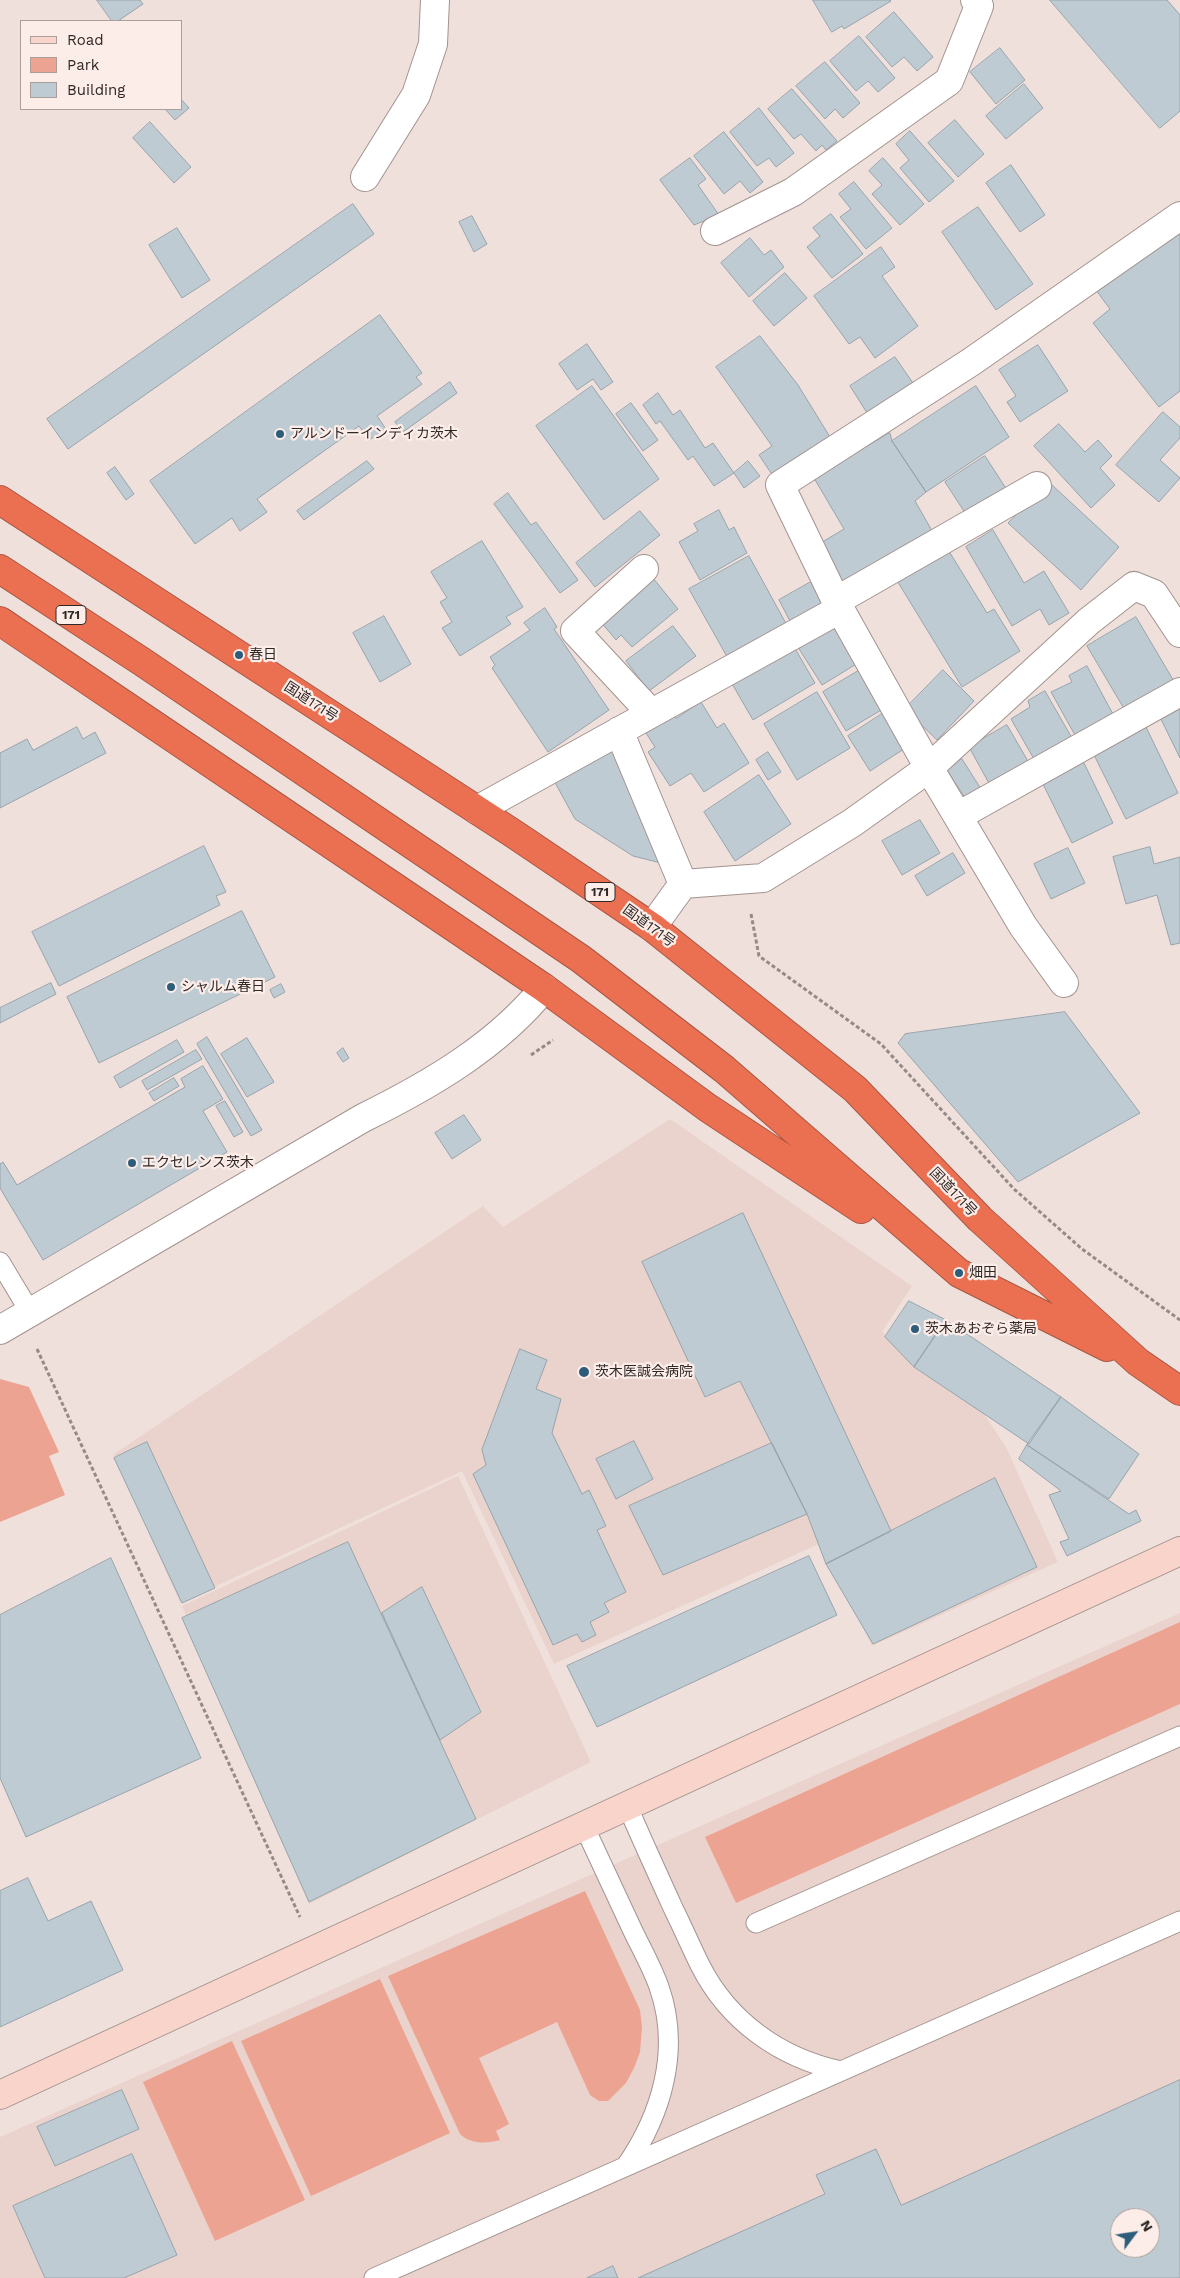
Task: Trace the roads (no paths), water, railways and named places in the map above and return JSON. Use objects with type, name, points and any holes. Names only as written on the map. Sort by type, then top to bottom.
[{"type":"highway","name":"国道171号","points":[[0,500],[477,810],[652,927],[854,1089],[980,1219],[1138,1362],[1180,1391]]},
{"type":"highway","name":"国道171号","points":[[0,569],[141,661],[581,959],[724,1069],[959,1273],[1138,1362]]},
{"type":"highway","points":[[0,621],[544,988],[708,1108],[959,1273]]},
{"type":"street","points":[[365,177],[416,95],[433,44],[435,0]]},
{"type":"street","points":[[715,231],[793,192],[948,81],[979,6],[975,0]]},
{"type":"street","points":[[1064,983],[1023,926],[929,768],[838,605],[780,484],[971,362],[1180,216]]},
{"type":"street","points":[[477,810],[651,713],[838,605],[1036,486]]},
{"type":"street","points":[[644,569],[575,631],[651,713]]},
{"type":"street","points":[[652,927],[683,884],[762,878],[852,823],[929,768],[1089,621],[1134,586],[1154,594],[1180,633]]},
{"type":"street","points":[[958,816],[1180,692]]},
{"type":"street","points":[[619,731],[683,884]]},
{"type":"street","points":[[16,1320],[363,1118],[420,1088],[476,1052],[511,1024],[544,988]]},
{"type":"street","points":[[0,2095],[1180,1551]]},
{"type":"lane","points":[[0,1262],[16,1320]]},
{"type":"lane","points":[[756,1923],[1180,1736]]},
{"type":"lane","points":[[627,1805],[700,1966],[719,1996],[751,2029],[774,2045],[806,2061],[841,2071]]},
{"type":"lane","points":[[584,1826],[659,1986],[668,2028],[666,2070],[656,2111],[642,2142],[626,2166]]},
{"type":"lane","points":[[374,2278],[1180,1921]]},
{"type":"place","name":"アルンドーインディカ茨木","points":[[280,434]]},
{"type":"place","name":"春日","points":[[239,655]]},
{"type":"place","name":"シャルム春日","points":[[171,987]]},
{"type":"place","name":"エクセレンス茨木","points":[[132,1163]]},
{"type":"place","name":"畑田","points":[[959,1273]]},
{"type":"place","name":"茨木あおぞら薬局","points":[[915,1329]]},
{"type":"place","name":"茨木医誠会病院","points":[[584,1372]]}]
